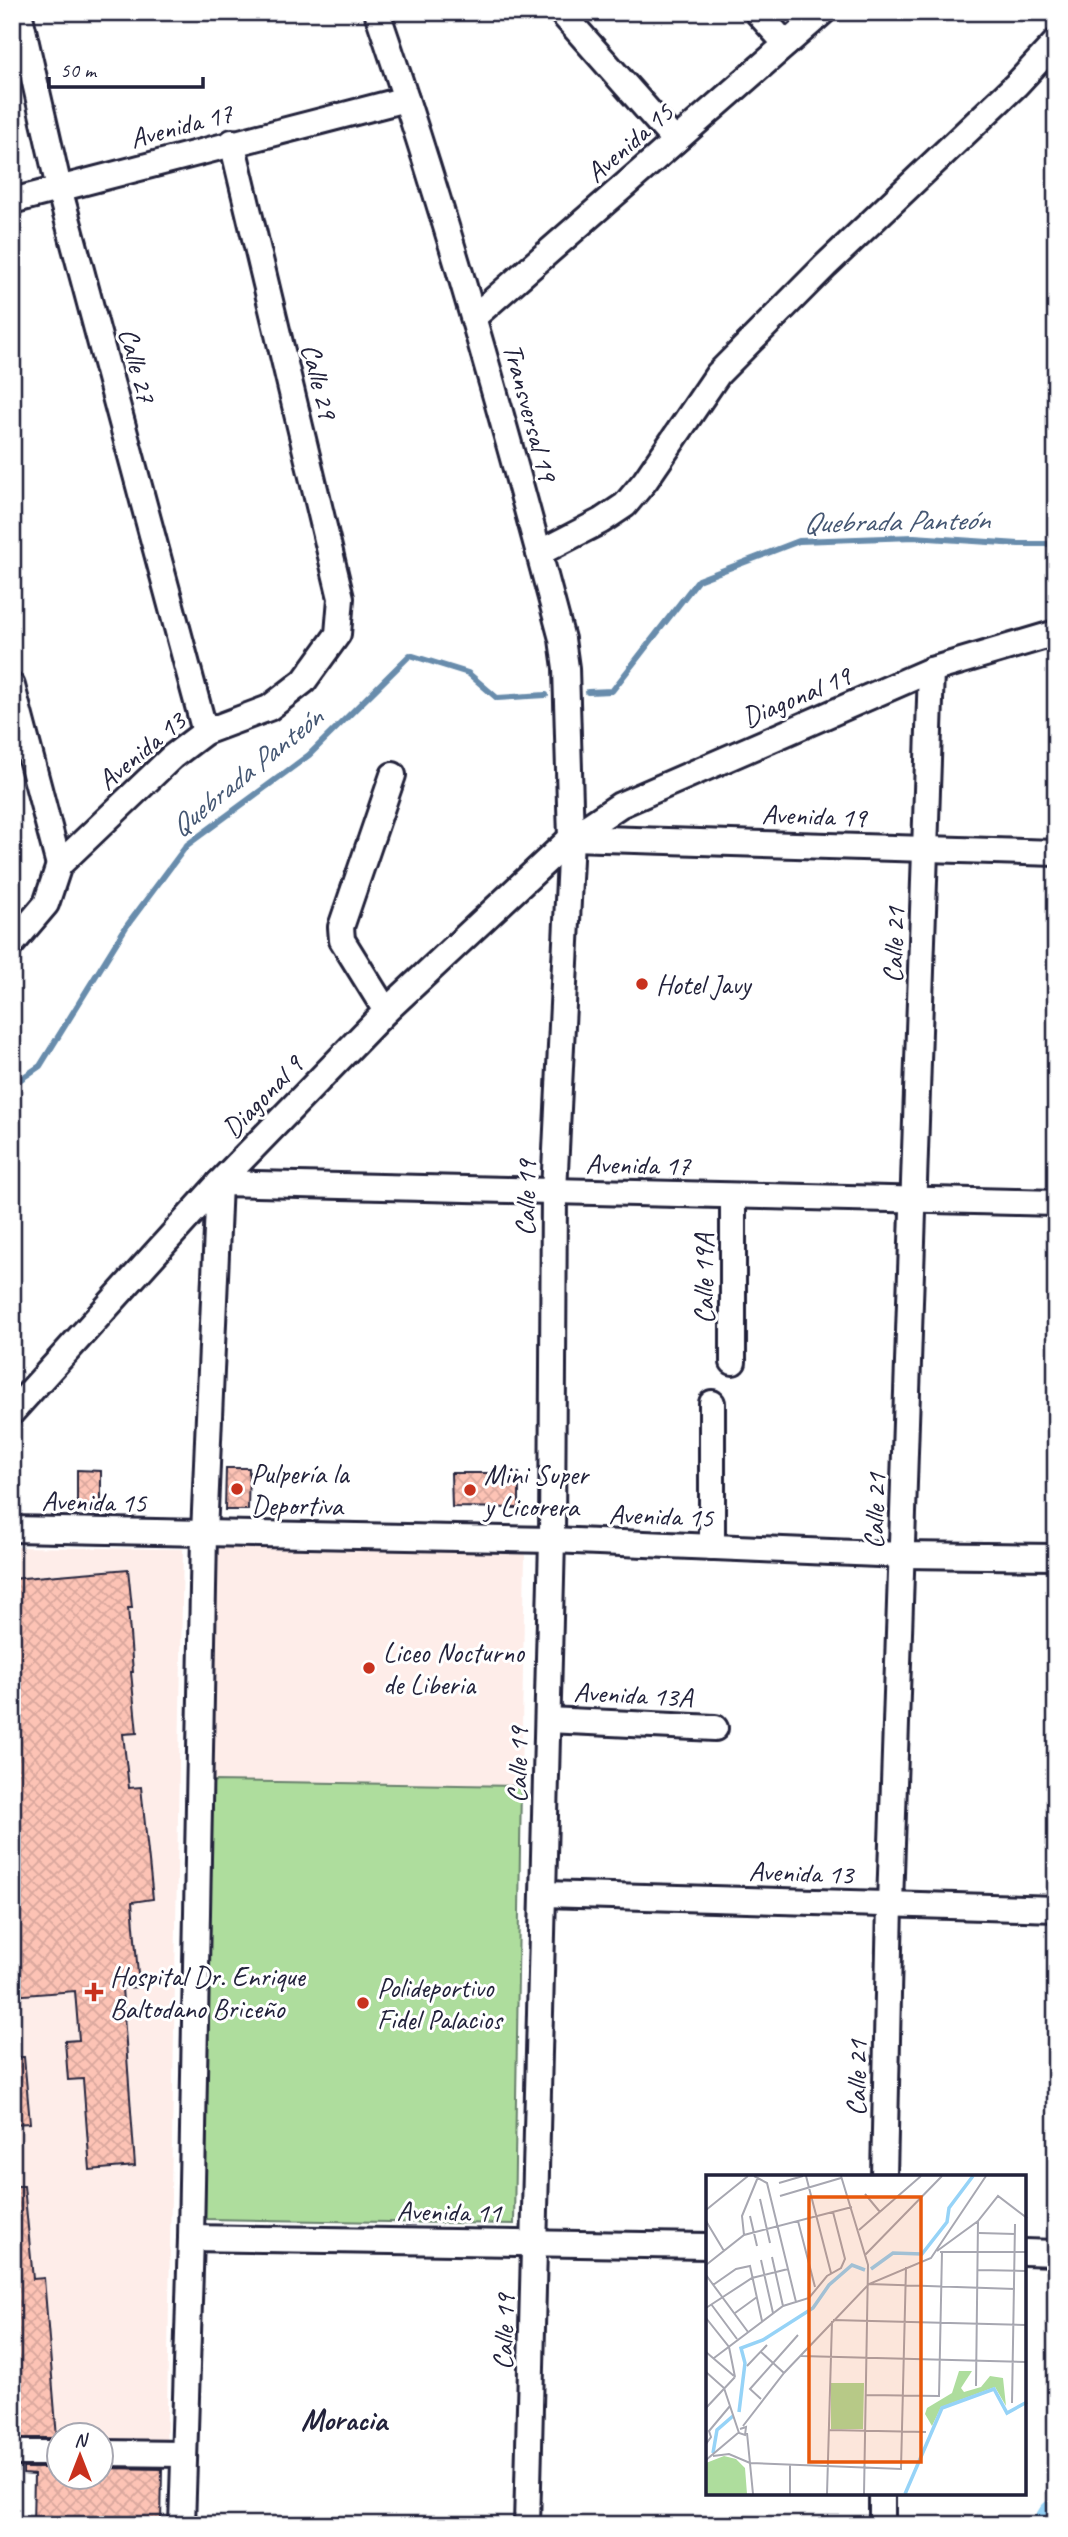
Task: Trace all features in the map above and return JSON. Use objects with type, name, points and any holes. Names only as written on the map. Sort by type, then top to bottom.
[{"type":"street","name":"Calle 27","points":[[19,12],[60,188],[205,732]]},
{"type":"street","name":"Transversal 19","points":[[377,12],[474,317],[565,654],[571,838]]},
{"type":"street","points":[[561,12],[675,141]]},
{"type":"street","points":[[757,12],[786,44]]},
{"type":"street","name":"Avenida 15","points":[[474,317],[823,12]]},
{"type":"street","points":[[539,553],[601,521],[625,505],[645,481],[718,374],[825,265],[1016,85],[1056,42]]},
{"type":"street","name":"Avenida 17","points":[[12,201],[406,99]]},
{"type":"street","name":"Calle 29","points":[[232,142],[341,598],[338,634]]},
{"type":"street","name":"Avenida 13","points":[[12,944],[46,904],[59,865],[172,757],[205,732],[270,708],[304,681],[338,634]]},
{"type":"street","name":"Diagonal 19","points":[[571,838],[620,805],[931,670],[1056,634]]},
{"type":"street","name":"Calle 21","points":[[884,2175],[890,1904],[931,670]]},
{"type":"street","points":[[12,686],[59,865]]},
{"type":"street","points":[[386,1011],[342,940],[341,927],[393,775]]},
{"type":"street","name":"Avenida 19","points":[[571,838],[1056,853]]},
{"type":"street","name":"Diagonal 9","points":[[12,1412],[219,1183],[386,1011],[571,838]]},
{"type":"street","name":"Calle 19","points":[[527,2525],[552,1540],[554,1192],[571,838]]},
{"type":"street","name":"Avenida 17","points":[[219,1183],[1056,1203]]},
{"type":"street","points":[[181,2525],[191,2238],[204,1534],[219,1183]]},
{"type":"street","name":"Calle 19A","points":[[733,1196],[733,1362]]},
{"type":"street","points":[[712,1403],[712,1547]]},
{"type":"street","name":"Avenida 15","points":[[12,1530],[552,1540],[902,1555],[1056,1557]]},
{"type":"street","name":"Avenida 13A","points":[[548,1720],[715,1728]]},
{"type":"street","name":"Avenida 13","points":[[544,1894],[1056,1909]]},
{"type":"street","name":"Avenida 11","points":[[191,2238],[706,2246]]},
{"type":"street","points":[[1026,2252],[1056,2253]]},
{"type":"street","points":[[12,2453],[46,2453]]},
{"type":"street","points":[[116,2454],[184,2454]]},
{"type":"street","points":[[882,2495],[882,2525]]},
{"type":"shaded area","name":"Liceo Nocturno de Liberia","points":[[218,1546],[525,1554],[521,1786],[212,1781]]},
{"type":"shaded area","name":"Hospital Dr. Enrique Baltodano Briceño","points":[[12,1547],[183,1549],[166,2463],[116,2462],[116,2422],[46,2422],[46,2462],[12,2461]]},
{"type":"green space","name":"Polideportivo Fidel Palacios","points":[[212,1781],[521,1786],[514,2224],[205,2219]]},
{"type":"building","name":"Pulpería la Deportiva","points":[[226,1468],[249,1468],[248,1510],[225,1510]]},
{"type":"building","points":[[77,1470],[101,1471],[101,1509],[77,1509]]},
{"type":"building","points":[[451,1473],[519,1473],[519,1508],[452,1507]]},
{"type":"building","points":[[128,1569],[132,1608],[128,1608],[131,1672],[137,1733],[123,1734],[129,1788],[141,1787],[153,1899],[132,1902],[139,1987],[122,1988],[135,2166],[90,2170],[83,2079],[68,2080],[65,2041],[79,2040],[75,1991],[12,1996],[12,1901],[15,1901],[12,1867],[18,1867],[12,1820],[12,1803],[15,1803],[12,1778],[12,1579]]},
{"type":"building","points":[[12,2057],[24,2057],[30,2123],[12,2124]]},
{"type":"building","points":[[12,2186],[24,2186],[33,2279],[44,2278],[56,2422],[46,2422],[46,2438],[12,2438]]},
{"type":"building","points":[[23,2468],[46,2468],[46,2492],[116,2492],[116,2468],[162,2469],[161,2525],[33,2525],[34,2475],[23,2474]]},
{"type":"waterway","name":"Quebrada Panteón","points":[[588,692],[612,691],[698,580],[799,541],[914,537],[1056,544]]},
{"type":"waterway","name":"Quebrada Panteón","points":[[12,1085],[40,1066],[126,927],[187,845],[309,755],[410,655],[468,673],[497,698],[546,695]]},
{"type":"waterway","points":[[1051,2525],[1056,2517]]},
{"type":"place","name":"Hotel Javy","points":[[642,984]]},
{"type":"place","name":"Pulpería la Deportiva","points":[[237,1489]]},
{"type":"place","name":"Mini Super y Licorera","points":[[470,1490]]},
{"type":"place","name":"Liceo Nocturno de Liberia","points":[[369,1668]]},
{"type":"place","name":"Hospital Dr. Enrique Baltodano Briceño","points":[[94,1992]]},
{"type":"place","name":"Polideportivo Fidel Palacios","points":[[363,2003]]},
{"type":"district","name":"Moracia","points":[[344,2420]]}]
